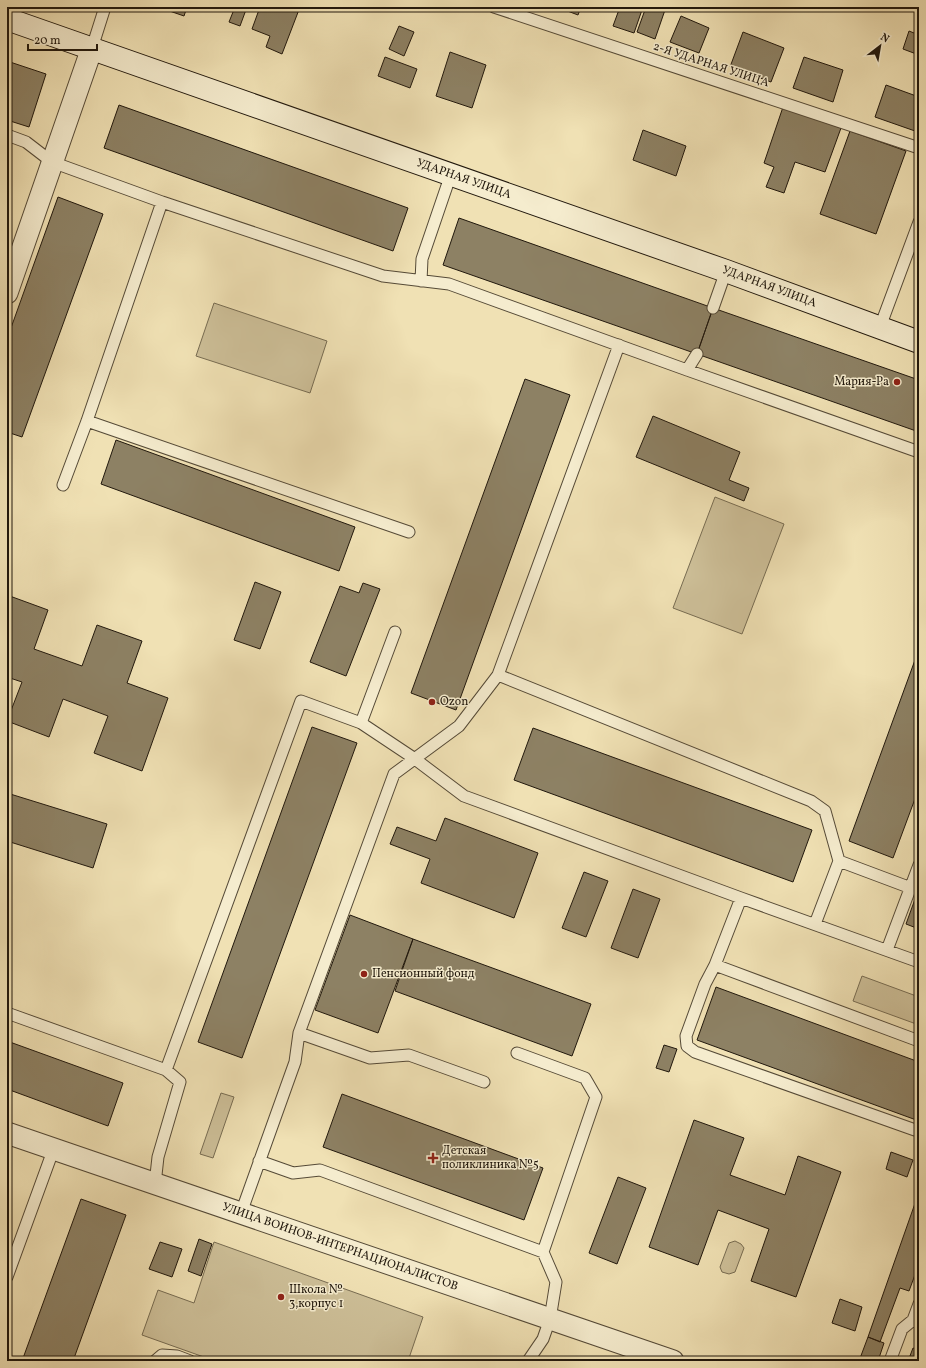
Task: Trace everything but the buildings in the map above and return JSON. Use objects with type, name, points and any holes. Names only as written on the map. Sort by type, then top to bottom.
[{"type":"street","name":"УДАРНАЯ УЛИЦА","points":[[7,19],[726,271],[919,342]]},
{"type":"street","points":[[7,293],[92,48]]},
{"type":"street","name":"УЛИЦА ВОИНОВ-ИНТЕРНАЦИОНАЛИСТОВ","points":[[7,1133],[673,1361]]},
{"type":"lane","points":[[92,48],[105,7]]},
{"type":"lane","name":"2-Я УДАРНАЯ УЛИЦА","points":[[494,7],[919,148]]},
{"type":"lane","points":[[7,135],[26,142],[52,162],[162,202],[383,276],[449,284],[919,452]]},
{"type":"lane","points":[[421,281],[422,259],[451,174]]},
{"type":"lane","points":[[63,485],[87,421],[162,202]]},
{"type":"lane","points":[[880,327],[919,222]]},
{"type":"lane","points":[[713,308],[726,271]]},
{"type":"lane","points":[[241,1213],[294,1062],[299,1033],[394,774],[459,726],[498,674],[619,345]]},
{"type":"lane","points":[[687,370],[697,354]]},
{"type":"lane","points":[[87,421],[409,532]]},
{"type":"lane","points":[[361,723],[395,632]]},
{"type":"lane","points":[[498,674],[811,801],[825,811],[840,861],[815,924]]},
{"type":"lane","points":[[166,1070],[301,701],[361,723],[415,759],[464,796],[919,962]]},
{"type":"lane","points":[[840,861],[911,888]]},
{"type":"lane","points":[[887,950],[919,865]]},
{"type":"lane","points":[[741,898],[715,965],[704,984],[686,1036],[687,1046],[695,1052],[915,1130]]},
{"type":"lane","points":[[715,965],[919,1041]]},
{"type":"lane","points":[[7,1013],[166,1070],[180,1082],[158,1156],[155,1184]]},
{"type":"lane","points":[[299,1033],[370,1058],[409,1055],[484,1082]]},
{"type":"lane","points":[[518,1053],[585,1078],[596,1097],[543,1252],[556,1282],[550,1319],[544,1339],[530,1360]]},
{"type":"lane","points":[[7,1277],[54,1148]]},
{"type":"lane","points":[[259,1162],[293,1173],[320,1170],[543,1252]]},
{"type":"lane","points":[[890,1361],[902,1329],[916,1321],[919,1304]]},
{"type":"lane","points":[[155,1361],[162,1356],[177,1356],[190,1361]]},
{"type":"shaded area","points":[[214,303],[327,341],[310,393],[196,356]]},
{"type":"shaded area","points":[[715,497],[784,524],[742,634],[673,608]]},
{"type":"shaded area","points":[[862,976],[919,997],[919,1025],[853,1001]]},
{"type":"shaded area","points":[[221,1093],[234,1097],[213,1158],[200,1154]]},
{"type":"shaded area","points":[[735,1241],[741,1244],[744,1248],[735,1272],[729,1274],[722,1272],[720,1267],[729,1243]]},
{"type":"shaded area","name":"Школа № 3,корпус 1","points":[[214,1242],[423,1317],[408,1361],[215,1361],[142,1335],[158,1290],[194,1303]]},
{"type":"place","name":"Мария-Ра","points":[[897,382]]},
{"type":"place","name":"Ozon","points":[[432,702]]},
{"type":"place","name":"Пенсионный фонд","points":[[364,974]]},
{"type":"place","name":"Детская поликлиника №5","points":[[433,1158]]},
{"type":"place","name":"Школа № 3,корпус 1","points":[[281,1297]]}]
